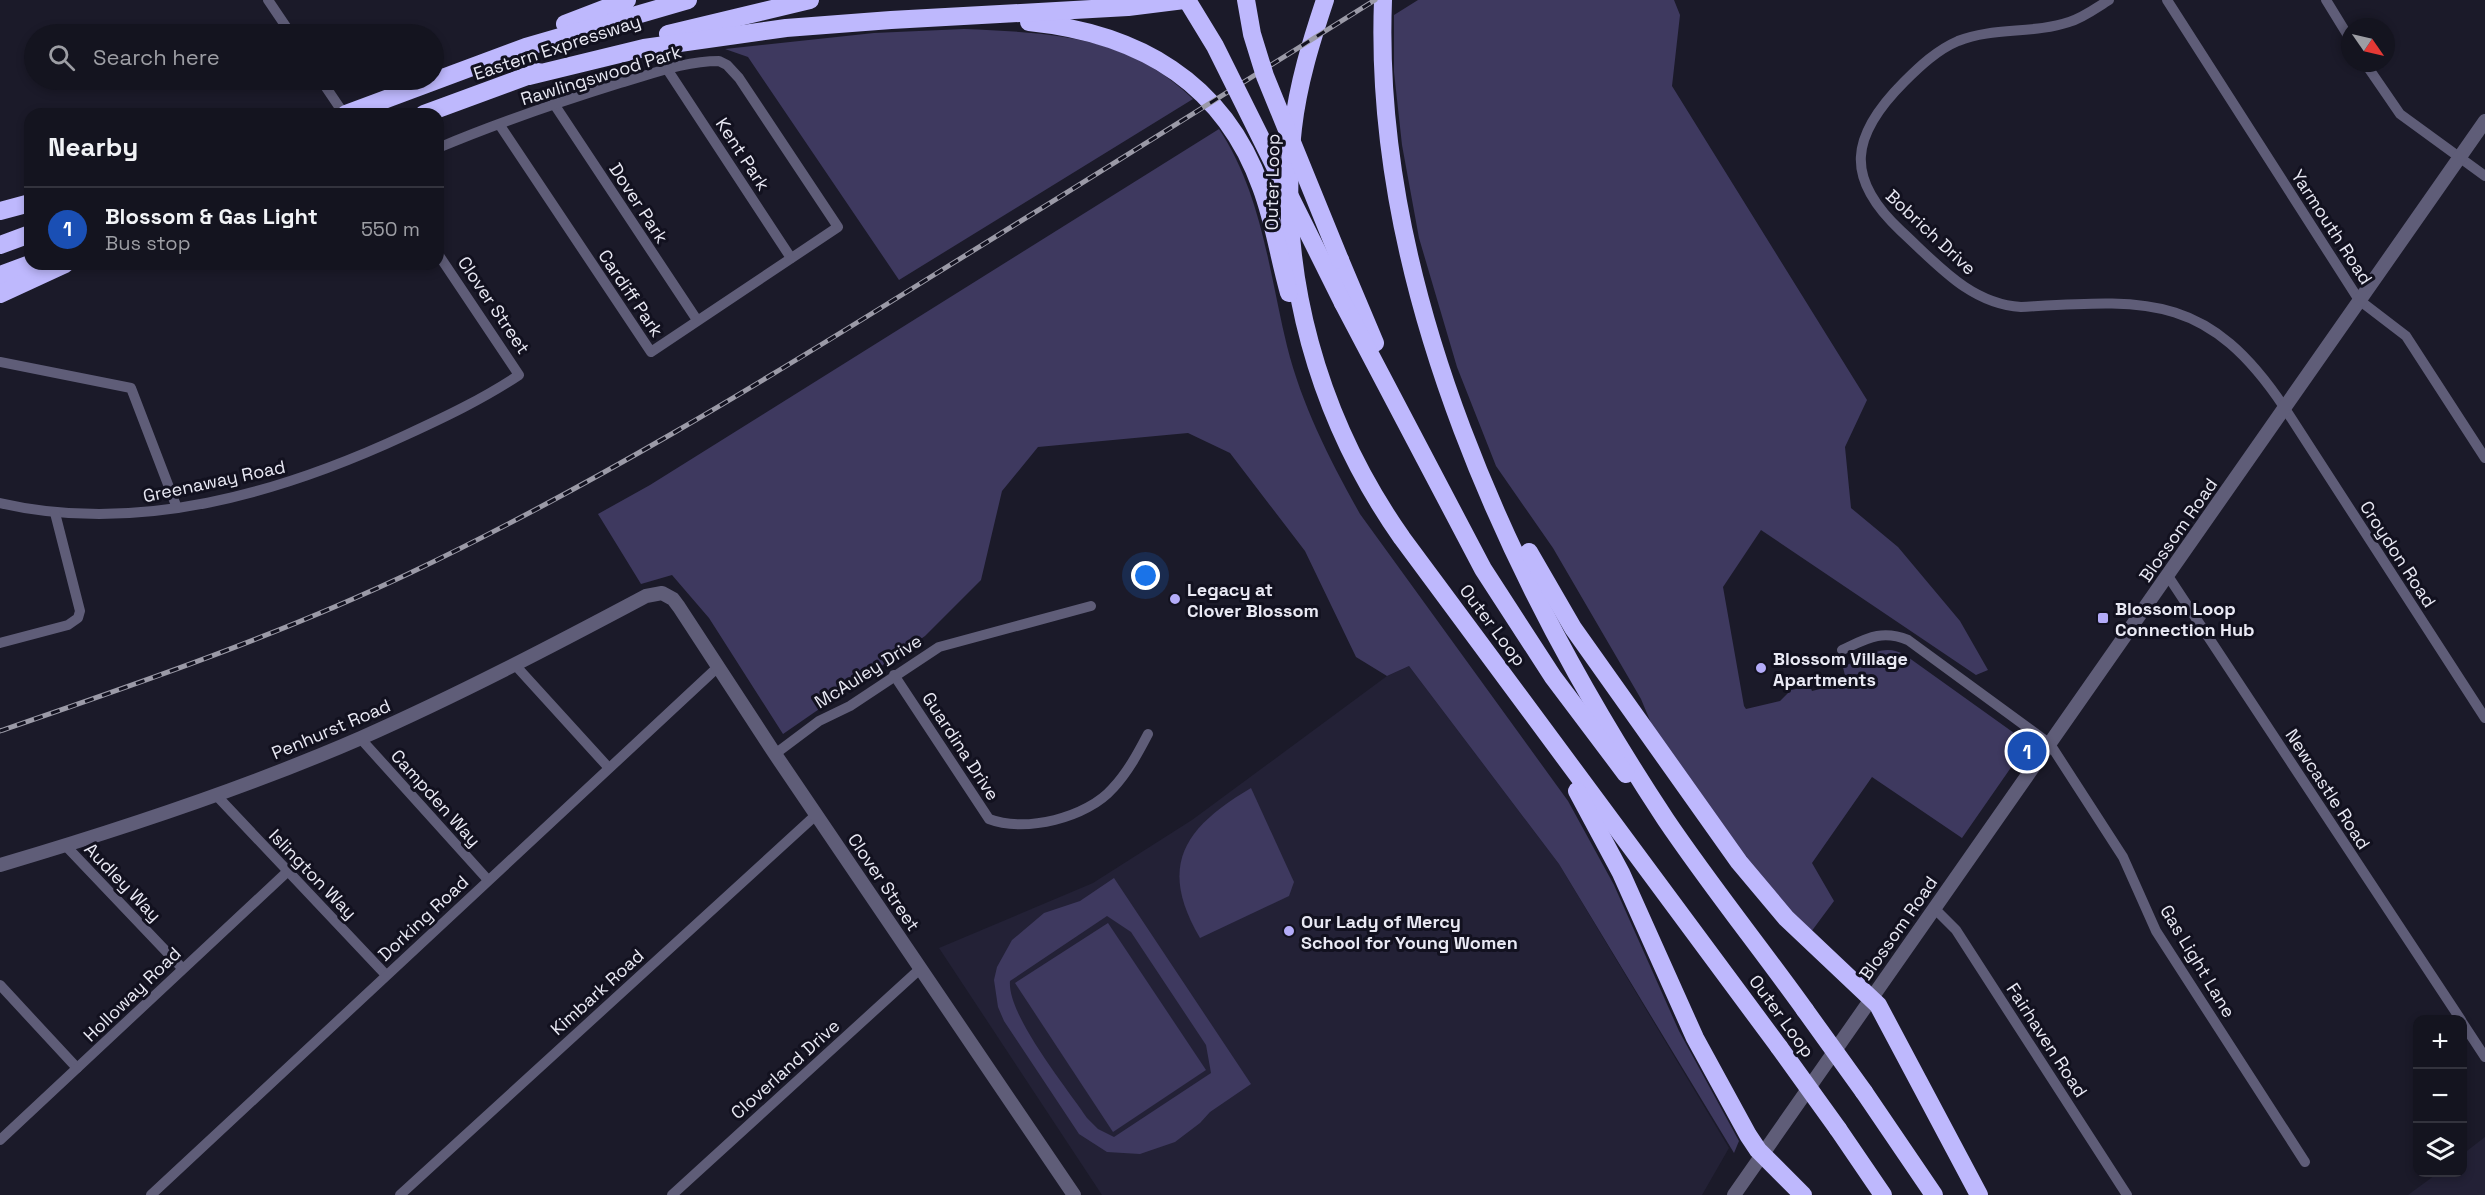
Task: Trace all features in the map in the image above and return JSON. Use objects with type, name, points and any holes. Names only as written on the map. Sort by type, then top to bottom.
[{"type":"highway","points":[[452,74],[560,26],[627,0]]},
{"type":"highway","name":"Eastern Expressway","points":[[444,77],[563,35],[688,0]]},
{"type":"highway","name":"Eastern Expressway","points":[[441,108],[529,76],[642,41],[810,0]]},
{"type":"highway","points":[[529,76],[626,52],[703,39],[832,24],[1128,8],[1185,0],[1215,46],[1343,303],[1477,559],[1536,653],[1581,716],[1710,882]]},
{"type":"highway","points":[[1246,0],[1252,34],[1265,76],[1430,471]]},
{"type":"highway","name":"Outer Loop","points":[[1325,0],[1303,71],[1296,110],[1292,149],[1291,208],[1294,257],[1301,305],[1315,363],[1328,400],[1352,454],[1391,522],[1779,1047],[1883,1195]]},
{"type":"highway","name":"Outer Loop","points":[[1383,0],[1383,84],[1395,183],[1424,309],[1457,412],[1515,550],[1563,647],[1653,800],[1710,882],[1864,1092],[1935,1195]]},
{"type":"highway","points":[[955,17],[1037,22],[1108,36],[1161,60],[1202,93],[1239,139],[1259,180],[1298,327],[1311,364],[1328,400]]},
{"type":"highway","name":"Eastern Expressway","points":[[361,108],[409,90]]},
{"type":"highway","points":[[0,211],[24,205]]},
{"type":"highway","points":[[0,245],[24,236]]},
{"type":"highway","points":[[0,275],[24,266]]},
{"type":"highway","points":[[0,294],[52,270]]},
{"type":"highway","points":[[1457,412],[1546,584],[1593,657],[1762,891],[1802,934],[1872,997],[1979,1195]]},
{"type":"highway","points":[[1531,712],[1604,840],[1695,1038],[1748,1135],[1762,1154],[1803,1195]]},
{"type":"street","points":[[268,0],[284,24]]},
{"type":"street","name":"Bobrich Drive","points":[[2109,0],[2071,22],[1973,36],[1942,50],[1928,60],[1879,109],[1866,132],[1860,158],[1861,172],[1868,194],[1895,226],[1950,276],[1981,298],[2007,306],[2122,302],[2172,310],[2217,334],[2242,354],[2264,378],[2284,407]]},
{"type":"street","name":"Yarmouth Road","points":[[2167,0],[2359,300],[2406,336],[2485,458]]},
{"type":"street","points":[[2326,0],[2341,24]]},
{"type":"street","name":"Rawlingswood Park","points":[[444,146],[554,104],[667,69],[712,61],[727,65],[739,78],[838,226]]},
{"type":"street","name":"Kent Park","points":[[667,69],[791,258]]},
{"type":"street","points":[[2371,72],[2400,114],[2485,176]]},
{"type":"street","points":[[328,90],[341,108]]},
{"type":"street","name":"Dover Park","points":[[554,104],[697,320]]},
{"type":"street","name":"Blossom Road","points":[[1734,1195],[2485,121]]},
{"type":"street","name":"Cardiff Park","points":[[499,124],[651,352],[838,226]]},
{"type":"street","name":"Clover Street","points":[[444,263],[519,375]]},
{"type":"street","points":[[0,362],[130,388],[177,508]]},
{"type":"street","name":"Greenaway Road","points":[[0,503],[55,513],[134,514],[177,508],[266,489],[351,461],[470,405],[519,375]]},
{"type":"street","name":"Croydon Road","points":[[2284,407],[2485,718]]},
{"type":"street","points":[[0,643],[68,625],[78,618],[80,611],[55,513]]},
{"type":"street","name":"Newcastle Road","points":[[2168,576],[2458,1015]]},
{"type":"street","name":"Clover Street","points":[[662,593],[673,599],[680,607],[775,754],[1074,1195]]},
{"type":"street","name":"Penhurst Road","points":[[0,864],[216,795],[360,738],[516,666],[646,596],[662,593]]},
{"type":"street","name":"McAuley Drive","points":[[775,754],[819,721],[850,706],[939,647],[1092,606]]},
{"type":"street","points":[[1842,650],[1878,635],[1894,634],[1908,640],[2050,744]]},
{"type":"street","points":[[516,666],[608,767]]},
{"type":"street","name":"Dorking Road","points":[[151,1195],[719,666]]},
{"type":"street","name":"Guardina Drive","points":[[894,675],[989,819],[1005,825],[1035,825],[1074,814],[1111,791],[1132,765],[1148,734]]},
{"type":"street","name":"Campden Way","points":[[360,738],[488,880]]},
{"type":"street","name":"Gas Light Lane","points":[[2050,744],[2123,857],[2156,931],[2305,1162]]},
{"type":"street","name":"Islington Way","points":[[216,795],[386,975]]},
{"type":"street","name":"Kimbark Road","points":[[400,1195],[817,814]]},
{"type":"street","name":"Audley Way","points":[[65,845],[182,968]]},
{"type":"street","name":"Holloway Road","points":[[0,1140],[287,872]]},
{"type":"street","name":"Fairhaven Road","points":[[1934,908],[1956,930],[2127,1195]]},
{"type":"street","name":"Cloverland Drive","points":[[672,1195],[921,968]]},
{"type":"street","points":[[0,985],[77,1068]]},
{"type":"street","name":"Newcastle Road","points":[[2467,1029],[2485,1057]]},
{"type":"shaded area","points":[[1418,0],[1674,0],[1680,15],[1672,86],[1867,400],[1845,447],[1851,508],[1898,547],[1960,621],[1988,670],[1976,675],[1761,530],[1723,587],[1744,706],[1746,709],[1780,701],[1791,690],[1810,686],[1812,691],[1820,689],[1819,685],[1846,680],[1843,667],[1874,652],[1897,651],[2028,743],[1962,838],[1872,777],[1812,863],[1834,901],[1811,932],[1772,894],[1656,735],[1641,699],[1553,548],[1496,466],[1457,367],[1419,238],[1402,145],[1394,72],[1394,15]]},
{"type":"shaded area","points":[[964,29],[1057,36],[1114,49],[1141,61],[1167,77],[1193,99],[899,280],[748,57],[725,49],[874,33]]},
{"type":"shaded area","points":[[1219,129],[1234,154],[1255,207],[1293,368],[1328,453],[1360,514],[1568,801],[1614,885],[1679,1031],[1739,1141],[1734,1153],[1559,864],[1409,666],[1387,676],[1356,657],[1305,551],[1230,453],[1188,433],[1038,447],[1002,491],[981,580],[925,636],[783,734],[709,618],[672,575],[641,584],[598,514],[650,485]]},
{"type":"shaded area","name":"Our Lady of Mercy School for Young Women","points":[[1409,666],[1559,864],[1729,1148],[1702,1195],[1102,1195],[939,948],[1093,883],[1192,820],[1387,676]]},
{"type":"shaded area","points":[[1251,788],[1294,882],[1289,896],[1200,938],[1187,912],[1181,889],[1180,869],[1185,850],[1195,833],[1209,818]]},
{"type":"shaded area","points":[[1114,878],[1251,1084],[1210,1112],[1200,1123],[1175,1142],[1140,1154],[1107,1152],[1079,1134],[1004,1021],[998,1007],[994,980],[997,967],[1012,940],[1044,913],[1080,901]],"holes":[[[1107,916],[1131,932],[1206,1045],[1211,1073],[1114,1137],[1098,1129],[1087,1118],[1040,1051],[1018,1013],[1010,981]]]},
{"type":"shaded area","points":[[1108,923],[1206,1070],[1113,1132],[1015,983]]},
{"type":"shaded area","points":[[2485,1137],[2485,1195],[2408,1195],[2433,1177],[2467,1177],[2467,1151]]},
{"type":"railway","points":[[0,731],[156,677],[309,618],[410,573],[543,506],[801,357],[1375,0]]},
{"type":"place","name":"Legacy at Clover Blossom","points":[[1175,599]]},
{"type":"place","name":"Blossom Loop Connection Hub","points":[[2103,618]]},
{"type":"place","name":"Blossom Village Apartments","points":[[1761,668]]},
{"type":"place","name":"Blossom & Gas Light","points":[[2027,751]]},
{"type":"place","name":"Our Lady of Mercy School for Young Women","points":[[1289,931]]}]
